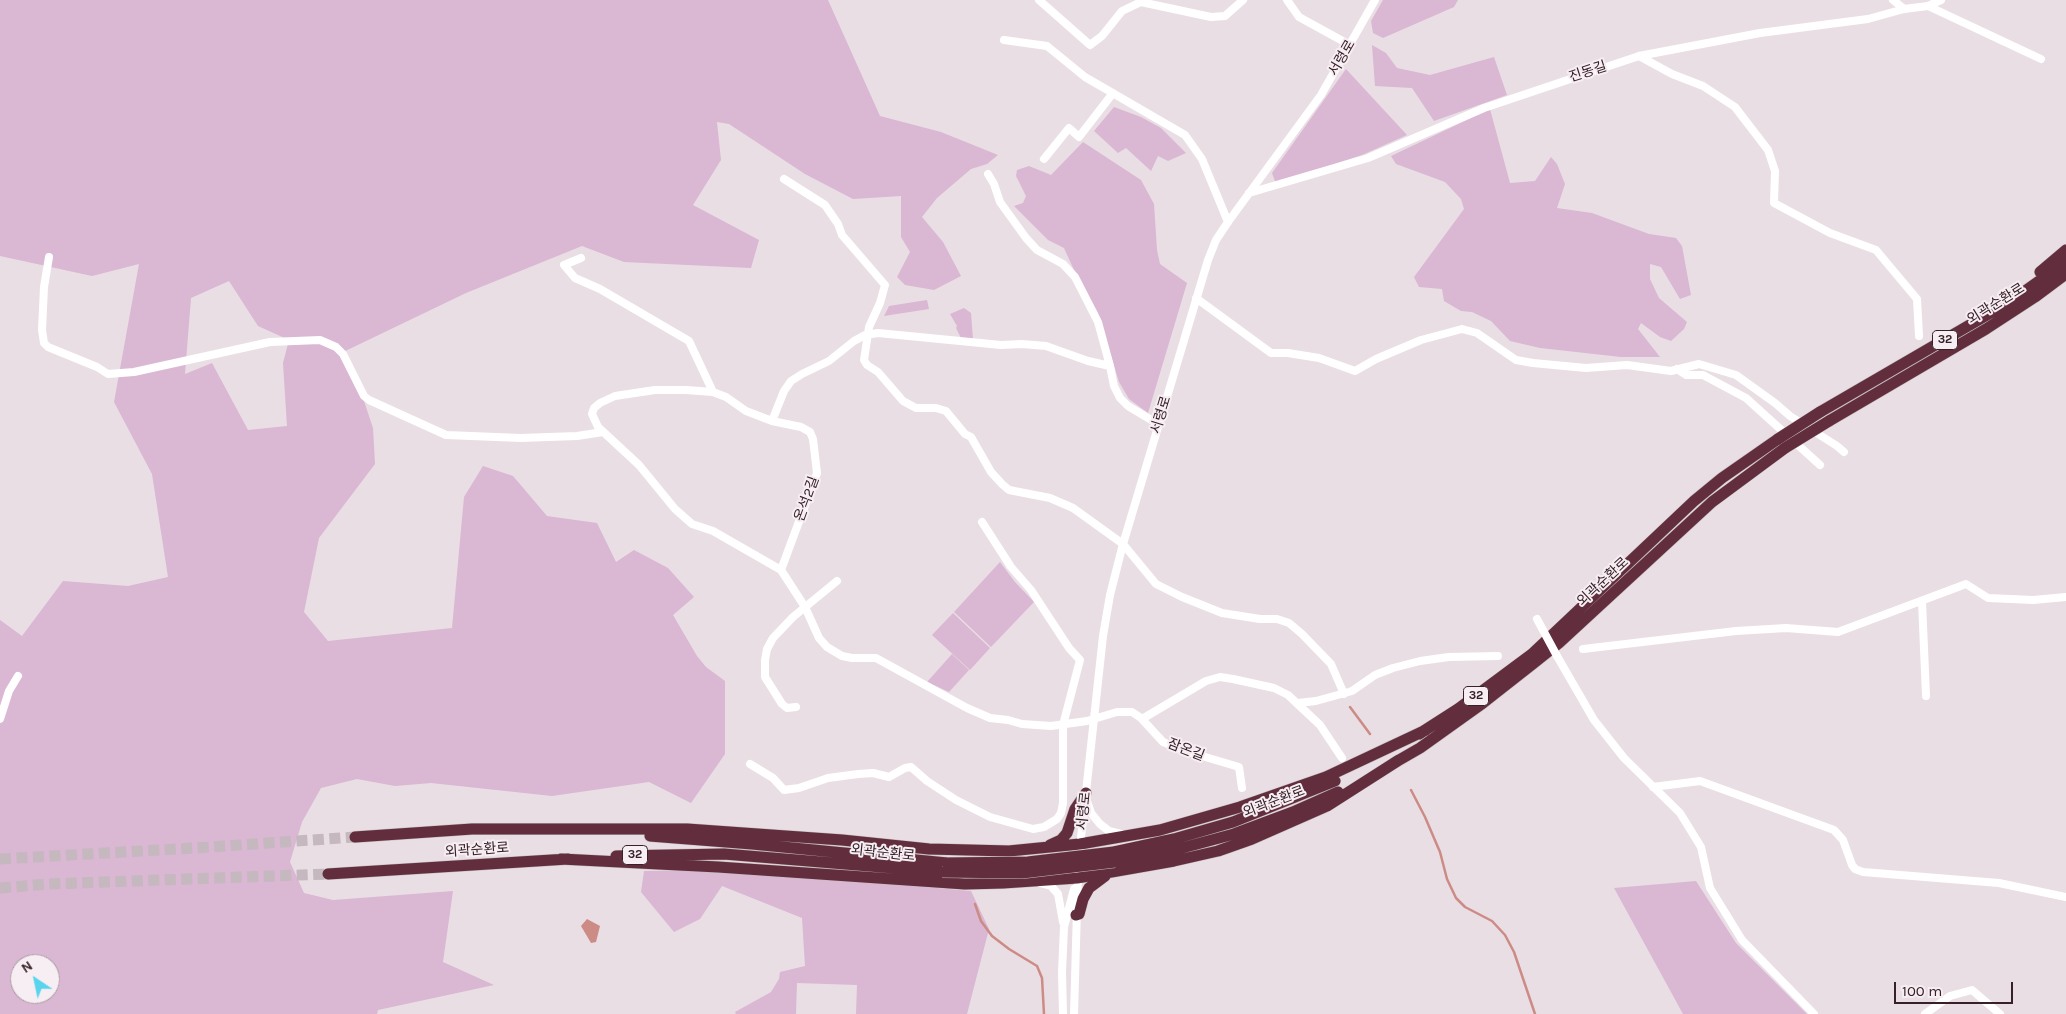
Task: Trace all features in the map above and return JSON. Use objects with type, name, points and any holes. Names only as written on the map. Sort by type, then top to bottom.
[{"type":"highway","points":[[1976,322],[2066,250]]},
{"type":"highway","name":"외곽순환로","points":[[328,874],[634,855],[724,854],[1022,873],[1115,862],[1170,852],[1254,827],[1323,799],[1399,760],[1475,709],[1566,636],[1712,502],[1820,412],[1976,322],[2066,262]]},
{"type":"highway","name":"외곽순환로","points":[[1115,862],[1264,812],[1351,774],[1426,730],[1458,710],[1532,654],[1567,623],[1656,536],[1722,478],[1781,443],[1828,421],[1986,329],[2066,274]]},
{"type":"highway","points":[[1986,329],[2066,282]]},
{"type":"highway","points":[[556,829],[687,829],[842,840],[928,849],[1009,850],[1080,844],[1124,837],[1211,816],[1351,767],[1426,730]]},
{"type":"highway","points":[[1044,848],[1064,837],[1075,809],[1086,793]]},
{"type":"highway","name":"외곽순환로","points":[[355,837],[472,829],[556,829],[752,844],[944,867]]},
{"type":"highway","points":[[561,859],[718,867],[965,884],[1078,878],[1115,862]]},
{"type":"highway","points":[[1076,915],[1079,914],[1082,899],[1089,888],[1115,862]]},
{"type":"street","points":[[1039,0],[1090,45],[1102,36],[1122,11],[1141,2],[1211,17],[1225,16],[1243,0]]},
{"type":"street","points":[[1287,0],[1299,17],[1350,46]]},
{"type":"street","name":"서령로","points":[[1074,1014],[1080,844],[1108,611],[1123,544],[1158,424],[1212,250],[1228,222],[1303,116],[1321,95],[1375,0]]},
{"type":"street","points":[[1892,0],[1904,9]]},
{"type":"street","name":"진동길","points":[[1249,194],[1368,158],[1484,108],[1640,56],[1760,33],[1868,19],[1904,9],[1928,6],[1941,0]]},
{"type":"street","points":[[1928,6],[2042,59]]},
{"type":"street","points":[[1004,40],[1048,46],[1085,77],[1174,127],[1190,140],[1202,158],[1228,222]]},
{"type":"street","points":[[1640,56],[1672,74],[1703,86],[1735,107],[1768,150],[1775,171],[1774,203],[1830,233],[1876,250],[1917,299],[1920,336]]},
{"type":"street","points":[[1044,159],[1069,128],[1080,136],[1113,93]]},
{"type":"street","points":[[988,174],[994,184],[1000,202],[1026,238],[1037,250],[1063,264],[1074,277],[1098,322],[1114,388],[1120,398],[1128,406],[1158,424]]},
{"type":"street","points":[[784,179],[824,205],[838,224],[842,235],[885,285],[867,335],[864,347],[865,363],[878,372],[899,397],[911,407],[942,408],[951,415],[965,434],[971,437],[991,472],[1009,490],[1050,498],[1073,508],[1123,544],[1156,584],[1222,613],[1260,619],[1277,619],[1289,623],[1331,664],[1344,694]]},
{"type":"street","points":[[49,257],[44,287],[42,330],[44,343],[48,347],[97,367],[108,374],[134,372],[270,342],[320,340],[336,347],[343,354],[364,396],[446,435],[530,438],[577,436],[603,432]]},
{"type":"street","points":[[581,258],[564,265],[575,278],[600,289],[689,341],[713,392]]},
{"type":"street","points":[[1196,298],[1271,353],[1288,352],[1319,358],[1355,372],[1376,358],[1421,340],[1462,330],[1476,333],[1516,360],[1533,363],[1586,368],[1627,365],[1671,371],[1699,364],[1736,375],[1790,416],[1844,452]]},
{"type":"street","points":[[1094,720],[1063,725],[1030,725],[990,718],[967,708],[876,658],[842,656],[822,643],[805,606],[781,570],[713,531],[692,524],[675,509],[639,465],[603,432],[595,422],[592,414],[596,406],[606,399],[655,390],[686,390],[713,392],[726,397],[746,411],[772,421],[784,391],[791,381],[829,361],[854,341],[867,335],[878,333],[1001,345],[1046,346],[1088,361],[1110,366]]},
{"type":"street","points":[[1677,369],[1686,375],[1703,375],[1746,398],[1820,465]]},
{"type":"street","name":"온석2길","points":[[772,421],[801,427],[810,432],[813,439],[817,473],[781,570]]},
{"type":"street","points":[[750,764],[773,778],[784,790],[799,788],[828,778],[858,774],[876,773],[889,777],[906,768],[912,768],[927,781],[982,814],[1023,828],[1037,829],[1054,822],[1062,811],[1063,725],[1080,660],[1069,648],[1031,590],[1011,567],[982,522]]},
{"type":"street","points":[[796,707],[787,708],[779,700],[765,676],[767,649],[773,638],[805,606],[837,581]]},
{"type":"street","points":[[1583,649],[1736,631],[1786,628],[1838,632],[1966,584],[1988,598],[2033,600],[2066,597]]},
{"type":"street","points":[[1922,601],[1926,696]]},
{"type":"street","points":[[1538,619],[1594,720],[1624,758],[1680,813],[1700,847],[1710,888],[1742,940],[1814,1014]]},
{"type":"street","points":[[1298,703],[1344,694],[1352,691],[1375,675],[1420,660],[1449,657],[1498,656]]},
{"type":"street","points":[[0,719],[9,692],[18,676]]},
{"type":"street","points":[[1142,720],[1206,681],[1220,677],[1274,688],[1288,695],[1320,725],[1342,758]]},
{"type":"street","name":"잠온길","points":[[1094,720],[1123,711],[1132,712],[1162,742],[1239,767],[1242,788]]},
{"type":"street","points":[[1653,786],[1700,781],[1834,830],[1842,840],[1852,865],[1855,869],[1863,872],[1999,883],[2066,897]]},
{"type":"street","points":[[1086,793],[1089,808],[1097,821],[1109,832],[1122,834],[1124,837]]},
{"type":"street","name":"서령로","points":[[1063,1014],[1064,927],[1078,878]]},
{"type":"street","points":[[1034,881],[1035,883],[1049,885],[1056,891],[1060,902],[1064,927],[1076,927]]},
{"type":"street","points":[[1925,1014],[1950,996],[1972,990],[2000,1014]]},
{"type":"shaded area","points":[[0,0],[828,0],[880,116],[941,132],[998,155],[987,164],[971,169],[937,198],[922,217],[943,242],[961,276],[934,290],[905,285],[897,277],[910,252],[901,237],[901,196],[853,199],[805,174],[729,124],[717,122],[721,160],[693,205],[759,240],[751,268],[624,262],[582,246],[466,293],[339,354],[359,386],[373,428],[375,464],[319,538],[304,612],[328,641],[452,628],[464,497],[483,466],[513,476],[547,516],[597,523],[616,562],[634,550],[668,568],[694,597],[673,615],[697,656],[706,667],[725,681],[725,754],[691,803],[649,782],[552,796],[431,783],[395,786],[357,779],[321,788],[302,822],[290,862],[304,893],[333,900],[453,891],[443,962],[494,985],[378,1010],[377,1014],[0,1014],[0,620],[22,636],[63,581],[128,586],[168,577],[152,474],[114,402],[139,264],[92,276],[0,256]],"holes":[[[229,281],[258,326],[289,340],[283,363],[287,426],[248,430],[212,363],[185,374],[191,298]]]},
{"type":"shaded area","points":[[1383,0],[1458,0],[1454,7],[1383,38],[1373,33],[1371,21]]},
{"type":"shaded area","points":[[1372,45],[1386,53],[1397,68],[1430,75],[1494,57],[1507,95],[1434,121],[1412,88],[1375,86]]},
{"type":"shaded area","points":[[1346,69],[1407,135],[1362,155],[1283,181],[1275,181],[1272,173]]},
{"type":"shaded area","points":[[1114,107],[1141,117],[1161,128],[1186,153],[1168,161],[1158,156],[1151,171],[1126,148],[1118,153],[1094,131]]},
{"type":"shaded area","points":[[1490,109],[1510,183],[1535,181],[1551,157],[1557,164],[1565,184],[1557,208],[1592,213],[1649,234],[1676,238],[1682,246],[1691,295],[1680,299],[1661,267],[1650,264],[1650,279],[1659,298],[1687,322],[1684,329],[1671,341],[1660,337],[1641,323],[1638,329],[1660,357],[1621,357],[1540,348],[1510,341],[1491,321],[1472,312],[1461,311],[1444,301],[1442,289],[1419,287],[1414,277],[1464,209],[1461,199],[1445,182],[1396,164],[1391,156]]},
{"type":"shaded area","points":[[1083,142],[1141,180],[1154,204],[1157,250],[1160,264],[1187,283],[1148,413],[1129,399],[1119,382],[1098,313],[1064,248],[1048,240],[1014,206],[1023,203],[1026,196],[1016,176],[1017,170],[1029,166],[1051,175]]},
{"type":"shaded area","points":[[927,300],[929,309],[884,316],[889,306]]},
{"type":"shaded area","points":[[964,308],[971,313],[973,339],[961,338],[950,314]]},
{"type":"shaded area","points":[[1000,562],[1015,582],[1034,602],[991,647],[954,612]]},
{"type":"shaded area","points":[[953,613],[990,648],[970,670],[932,635]]},
{"type":"shaded area","points":[[952,654],[969,670],[949,692],[927,682]]},
{"type":"shaded area","points":[[731,870],[971,891],[989,929],[967,1014],[856,1014],[857,985],[797,983],[796,1014],[736,1014],[735,1012],[771,992],[779,979],[780,972],[805,966],[802,918],[722,886],[700,919],[674,932],[641,892],[644,871]]},
{"type":"shaded area","points":[[1696,881],[1736,943],[1807,1014],[1683,1014],[1614,888]]},
{"type":"shaded area","points":[[587,919],[600,926],[596,942],[591,943],[581,926]]},
{"type":"waterway","points":[[1350,707],[1370,734]]},
{"type":"waterway","points":[[1411,790],[1440,852],[1447,879],[1456,898],[1465,907],[1492,921],[1505,935],[1514,952],[1535,1014]]},
{"type":"waterway","points":[[975,904],[981,921],[992,936],[1037,966],[1042,978],[1044,1014]]},
{"type":"tunnel","points":[[0,859],[355,837]]},
{"type":"tunnel","points":[[0,888],[49,884],[328,874]]}]
